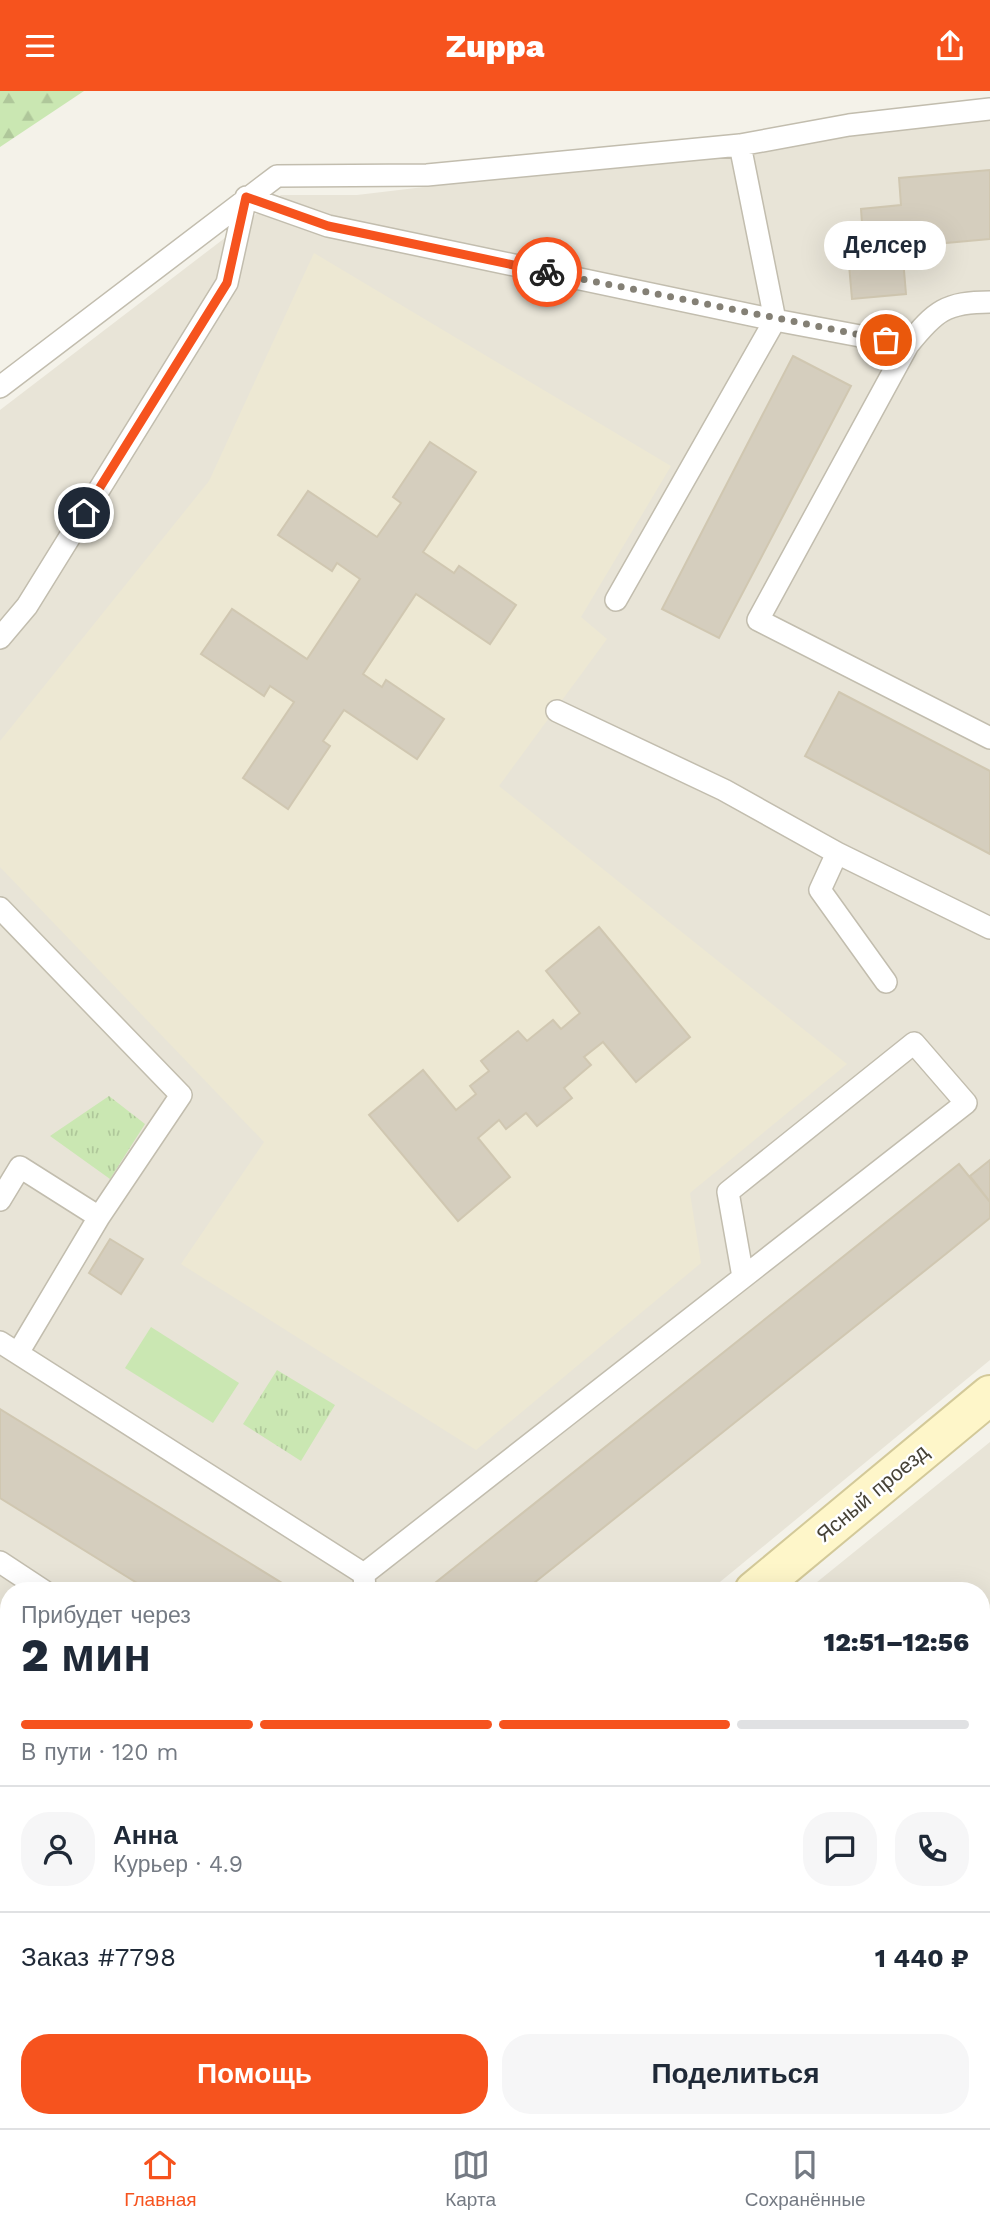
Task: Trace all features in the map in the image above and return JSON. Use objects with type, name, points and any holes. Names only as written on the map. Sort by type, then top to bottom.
[{"type":"street","name":"Ясный проезд","points":[[765,1582],[990,1395]]},
{"type":"lane","points":[[0,387],[277,176],[427,175],[740,145],[849,125],[990,109]]},
{"type":"lane","points":[[616,600],[775,320],[740,145]]},
{"type":"lane","points":[[246,197],[328,226],[775,320],[908,345]]},
{"type":"lane","points":[[0,638],[27,605],[227,283],[246,197]]},
{"type":"lane","points":[[990,302],[960,302],[929,318],[908,345],[758,620],[990,738]]},
{"type":"lane","points":[[557,711],[724,790],[837,853],[990,928]]},
{"type":"lane","points":[[837,853],[820,890],[886,982]]},
{"type":"lane","points":[[0,908],[181,1095],[99,1217],[18,1353]]},
{"type":"lane","points":[[366,1582],[743,1277],[966,1103],[914,1043],[728,1192],[743,1277]]},
{"type":"lane","points":[[0,1200],[20,1167],[99,1217]]},
{"type":"lane","points":[[0,1342],[363,1582]]},
{"type":"lane","points":[[0,1562],[30,1582]]},
{"type":"shaded area","points":[[990,119],[990,1360],[720,1582],[0,1582],[0,410],[281,195],[357,195]]},
{"type":"shaded area","points":[[314,253],[671,466],[581,617],[607,639],[499,786],[847,1064],[690,1193],[701,1263],[476,1450],[181,1264],[264,1142],[0,867],[0,741],[209,481]]},
{"type":"shaded area","points":[[990,1442],[990,1582],[817,1582]]},
{"type":"green space","points":[[0,91],[84,91],[0,147]]},
{"type":"green space","points":[[109,1096],[145,1124],[110,1179],[50,1136]]},
{"type":"green space","points":[[151,1327],[239,1383],[213,1423],[125,1368]]},
{"type":"green space","points":[[277,1370],[335,1405],[301,1461],[243,1424]]},
{"type":"building","points":[[990,170],[990,239],[902,247],[906,294],[852,299],[848,253],[864,251],[861,209],[901,205],[899,178]]},
{"type":"building","points":[[793,356],[851,386],[719,638],[662,609]]},
{"type":"building","points":[[430,442],[476,472],[423,552],[454,573],[459,566],[516,605],[490,644],[416,594],[363,674],[382,687],[386,680],[444,719],[417,759],[344,710],[323,741],[330,746],[288,809],[243,778],[294,702],[270,686],[264,696],[201,654],[232,609],[307,659],[360,579],[337,563],[332,571],[278,535],[308,491],[377,537],[401,503],[393,497]]},
{"type":"building","points":[[839,692],[990,771],[990,854],[805,756]]},
{"type":"building","points":[[599,927],[690,1037],[636,1082],[603,1042],[584,1057],[591,1065],[564,1088],[572,1098],[537,1126],[526,1113],[506,1129],[499,1120],[478,1138],[510,1177],[458,1221],[369,1115],[423,1070],[456,1110],[476,1094],[470,1086],[489,1071],[481,1061],[518,1031],[527,1041],[553,1020],[561,1029],[580,1013],[546,971]]},
{"type":"building","points":[[990,1160],[990,1202],[970,1176]]},
{"type":"building","points":[[959,1164],[990,1202],[990,1218],[535,1582],[436,1582]]},
{"type":"building","points":[[110,1239],[143,1259],[121,1294],[89,1273]]},
{"type":"building","points":[[0,1409],[280,1582],[135,1582],[0,1498]]},
{"type":"way so far","points":[[547,272],[775,320],[886,340]]},
{"type":"place","name":"Делсер","points":[[886,340]]},
{"type":"route","points":[[84,513],[227,283],[246,197],[328,226],[547,272]]}]
